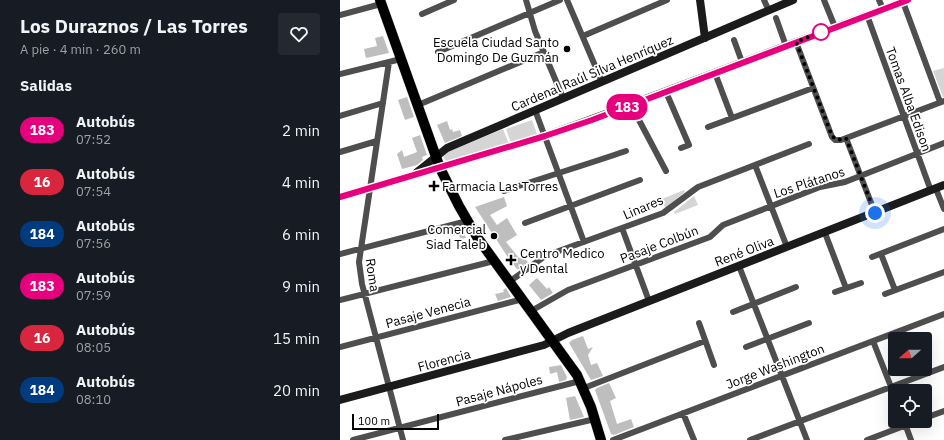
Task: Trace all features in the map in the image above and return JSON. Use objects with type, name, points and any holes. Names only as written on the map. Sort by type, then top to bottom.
[{"type":"main road","points":[[700,0],[705,38]]},
{"type":"main road","name":"Cardenal Raúl Silva Henríquez","points":[[407,178],[424,167],[447,148],[794,0]]},
{"type":"main road","points":[[340,197],[545,136],[632,105],[905,1]]},
{"type":"main road","points":[[381,2],[440,168],[467,221],[522,300],[553,340],[582,384],[601,440]]},
{"type":"main road","name":"René Oliva","points":[[553,340],[944,186]]},
{"type":"main road","name":"Florencia","points":[[340,400],[534,348],[553,340]]},
{"type":"street","points":[[422,14],[454,0]]},
{"type":"street","points":[[526,0],[529,13],[563,98]]},
{"type":"street","points":[[438,52],[560,0]]},
{"type":"street","points":[[567,0],[602,82]]},
{"type":"street","points":[[583,36],[667,0]]},
{"type":"street","points":[[764,0],[768,11]]},
{"type":"street","points":[[824,0],[835,27]]},
{"type":"street","points":[[879,0],[883,9]]},
{"type":"street","points":[[796,42],[832,136],[835,140],[846,138],[942,101],[905,1]]},
{"type":"street","points":[[340,15],[381,2]]},
{"type":"street","name":"Tomas Alba Edison","points":[[867,15],[904,112],[903,116],[917,154],[933,190],[944,209]]},
{"type":"street","points":[[776,18],[786,46]]},
{"type":"street","points":[[734,40],[742,62]]},
{"type":"street","points":[[418,106],[544,52]]},
{"type":"street","points":[[340,74],[401,59]]},
{"type":"street","name":"Roma","points":[[389,62],[360,249],[359,268],[364,294],[403,440]]},
{"type":"street","points":[[715,73],[732,118]]},
{"type":"street","points":[[708,128],[813,88]]},
{"type":"street","points":[[666,92],[692,144],[681,148]]},
{"type":"street","points":[[340,116],[383,103]]},
{"type":"street","points":[[632,105],[666,172]]},
{"type":"street","points":[[535,110],[584,242]]},
{"type":"street","points":[[846,138],[875,213]]},
{"type":"street","points":[[340,152],[377,141]]},
{"type":"street","name":"Los Plátanos","points":[[771,206],[820,187],[843,184],[944,143]]},
{"type":"street","name":"Linares","points":[[510,282],[541,258],[663,213],[698,187],[809,144]]},
{"type":"street","points":[[504,191],[626,151]]},
{"type":"street","points":[[755,165],[787,247]]},
{"type":"street","points":[[525,223],[640,180]]},
{"type":"street","name":"Pasaje Colbún","points":[[531,311],[563,292],[710,237],[723,225],[771,206]]},
{"type":"street","points":[[340,254],[467,221]]},
{"type":"street","points":[[622,228],[649,301]]},
{"type":"street","points":[[872,257],[944,229]]},
{"type":"street","points":[[825,233],[846,288]]},
{"type":"street","points":[[881,254],[895,290]]},
{"type":"street","points":[[340,300],[494,261]]},
{"type":"street","points":[[740,266],[807,440]]},
{"type":"street","points":[[885,294],[944,272]]},
{"type":"street","points":[[836,292],[860,283]]},
{"type":"street","points":[[733,312],[796,287]]},
{"type":"street","name":"Pasaje Venecia","points":[[340,347],[522,300]]},
{"type":"street","name":"Jorge Washington","points":[[613,440],[944,314]]},
{"type":"street","points":[[698,323],[714,365]]},
{"type":"street","points":[[746,347],[808,323]]},
{"type":"street","points":[[873,340],[890,384]]},
{"type":"street","name":"Pasaje Nápoles","points":[[353,440],[582,384],[705,341]]},
{"type":"street","points":[[899,384],[944,367]]},
{"type":"street","points":[[750,440],[888,388]]},
{"type":"street","points":[[932,415],[944,411]]},
{"type":"street","points":[[683,413],[694,440]]},
{"type":"street","points":[[504,440],[534,437],[595,419]]},
{"type":"street","points":[[867,440],[894,428]]},
{"type":"street","points":[[907,428],[911,440]]},
{"type":"shaded area","points":[[944,68],[944,97],[943,97],[933,71]]},
{"type":"shaded area","points":[[532,120],[537,134],[511,143],[506,129]]},
{"type":"shaded area","points":[[503,129],[509,144],[449,162],[445,160],[443,156],[448,152]]},
{"type":"shaded area","points":[[684,190],[685,192],[665,208],[662,199]]},
{"type":"shaded area","points":[[694,196],[698,205],[675,214],[674,212]]},
{"type":"building","points":[[383,36],[389,53],[366,58],[364,49],[377,46],[375,38]]},
{"type":"building","points":[[613,62],[616,69],[605,74],[603,73],[601,68]]},
{"type":"building","points":[[407,97],[414,117],[405,120],[398,100]]},
{"type":"building","points":[[447,121],[450,130],[452,129],[453,132],[460,130],[462,136],[445,143],[437,125]]},
{"type":"building","points":[[420,135],[427,155],[422,157],[423,160],[417,165],[402,169],[397,154],[402,150],[404,157],[417,152],[412,138]]},
{"type":"building","points":[[504,197],[507,206],[490,215],[497,225],[507,218],[517,235],[506,242],[519,258],[522,256],[528,262],[520,269],[517,269],[509,259],[475,207]]},
{"type":"building","points":[[459,228],[463,231],[466,238],[461,239],[458,234],[453,236],[451,231]]},
{"type":"building","points":[[537,278],[547,289],[549,287],[553,293],[541,300],[529,285]]},
{"type":"building","points":[[506,288],[511,297],[498,301],[495,294],[504,292],[503,290]]},
{"type":"building","points":[[583,336],[588,349],[593,347],[588,355],[591,365],[597,363],[603,376],[591,380],[569,343],[572,340]]},
{"type":"building","points":[[561,365],[567,377],[566,380],[559,382],[557,372],[550,374],[549,367]]},
{"type":"building","points":[[609,383],[616,398],[610,401],[617,424],[631,419],[634,427],[614,435],[611,434],[595,390]]},
{"type":"building","points":[[575,396],[584,417],[570,420],[566,398]]},
{"type":"bus line","name":"183","points":[[340,197],[545,136],[592,120],[908,0]]},
{"type":"place","name":"Escuela Ciudad Santo Domingo De Guzmán","points":[[567,49]]},
{"type":"place","name":"Farmacia Las Torres","points":[[434,186]]},
{"type":"place","name":"Comercial Siad Taleb","points":[[494,236]]},
{"type":"place","name":"Centro Medico y Dental","points":[[511,260]]},
{"type":"route","points":[[821,32],[796,42],[832,136],[837,140],[846,138],[875,213]]}]
